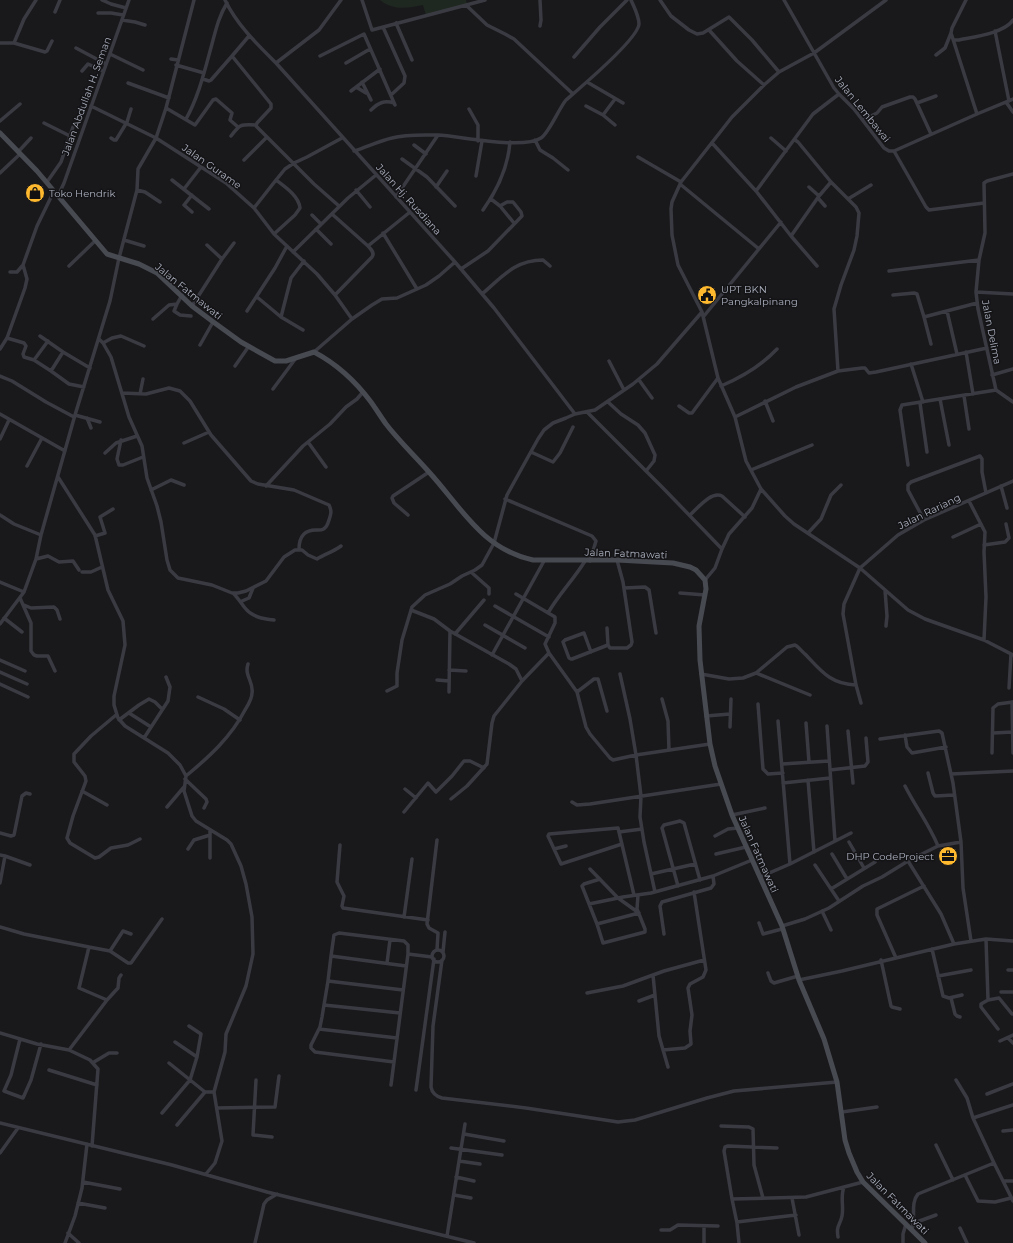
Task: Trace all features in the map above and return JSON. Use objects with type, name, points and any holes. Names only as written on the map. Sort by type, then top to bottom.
[{"type":"street","points":[[14,43],[24,19],[36,0]]},
{"type":"street","points":[[55,12],[60,0]]},
{"type":"street","points":[[102,0],[126,8]]},
{"type":"street","name":"Jalan Abdullah H. Seman","points":[[58,196],[92,106],[129,0]]},
{"type":"street","points":[[0,624],[24,592],[36,558],[41,535],[75,416],[110,301],[119,258],[137,190],[139,167],[156,138],[166,108],[194,0]]},
{"type":"street","points":[[276,63],[319,30],[341,0]]},
{"type":"street","points":[[362,0],[372,30]]},
{"type":"street","points":[[320,56],[372,30],[485,0]]},
{"type":"street","points":[[540,0],[540,26]]},
{"type":"street","points":[[574,58],[600,27],[627,0]]},
{"type":"street","points":[[354,151],[392,138],[438,135],[480,141],[510,142],[535,140],[546,133],[559,110],[573,94],[619,51],[636,30],[639,22],[631,0]]},
{"type":"street","points":[[660,0],[668,13],[693,32],[700,34],[729,17],[752,40],[779,72]]},
{"type":"street","name":"Jalan Lembawai","points":[[784,0],[814,54],[839,94],[863,120],[884,148],[889,151],[894,151],[1009,101]]},
{"type":"street","points":[[886,0],[814,54],[779,72],[740,108],[680,183],[674,195],[671,209],[673,241],[678,265],[704,316],[718,378],[735,417],[744,454],[761,489],[794,524],[860,568],[908,610],[926,619],[984,640],[1012,655],[1009,688]]},
{"type":"street","points":[[936,55],[945,48],[952,28],[966,0]]},
{"type":"street","points":[[186,119],[202,79],[226,1]]},
{"type":"street","name":"Jalan Hj. Rusdiana","points":[[226,1],[237,20],[249,36],[276,63],[461,269],[538,364],[575,414]]},
{"type":"street","points":[[466,5],[490,27],[514,39],[573,94]]},
{"type":"street","points":[[98,13],[123,15]]},
{"type":"street","points":[[122,20],[145,25]]},
{"type":"street","points":[[396,23],[412,60]]},
{"type":"street","points":[[954,40],[995,32],[1012,24]]},
{"type":"street","points":[[382,27],[404,73],[405,79],[404,83],[391,95]]},
{"type":"street","points":[[709,30],[737,61],[764,85]]},
{"type":"street","points":[[995,32],[1009,101],[1013,112]]},
{"type":"street","points":[[951,33],[977,114]]},
{"type":"street","points":[[364,34],[395,104],[386,101],[370,110]]},
{"type":"street","points":[[202,79],[209,82],[249,36]]},
{"type":"street","points":[[0,43],[14,43],[45,52],[52,41]]},
{"type":"street","points":[[76,48],[106,64]]},
{"type":"street","points":[[346,63],[370,49]]},
{"type":"street","points":[[110,54],[143,70]]},
{"type":"street","points":[[232,56],[271,104],[271,108],[256,125]]},
{"type":"street","points":[[171,59],[204,73]]},
{"type":"street","points":[[82,71],[87,64],[103,71]]},
{"type":"street","points":[[351,91],[380,69]]},
{"type":"street","points":[[362,82],[371,100]]},
{"type":"street","points":[[587,82],[623,103]]},
{"type":"street","points":[[128,83],[168,98]]},
{"type":"street","points":[[356,87],[367,94]]},
{"type":"street","points":[[756,191],[813,114],[839,94]]},
{"type":"street","points":[[863,120],[877,113],[884,106],[910,96],[916,99],[931,134]]},
{"type":"street","points":[[917,103],[936,96]]},
{"type":"street","points":[[166,108],[186,119],[193,125],[196,124],[213,100],[216,99],[232,113],[230,120],[238,127]]},
{"type":"street","points":[[602,115],[616,99]]},
{"type":"street","points":[[0,121],[20,104]]},
{"type":"street","name":"Jalan Gurame","points":[[92,106],[156,138],[226,183],[254,208],[274,234],[317,274],[352,319]]},
{"type":"street","points":[[586,106],[602,115],[615,125]]},
{"type":"street","points":[[111,138],[116,140],[131,109]]},
{"type":"street","points":[[469,109],[478,125],[480,141],[476,176]]},
{"type":"street","points":[[44,123],[70,136]]},
{"type":"street","points":[[231,136],[238,127],[243,124],[256,125],[314,184],[339,206]]},
{"type":"street","points":[[46,182],[56,171],[63,157],[73,127]]},
{"type":"street","name":"Jalan Fatmawati","points":[[0,132],[54,191],[107,254],[139,264],[157,273],[192,306],[213,322],[249,346],[278,362],[314,352],[332,363],[363,392],[397,438],[429,472],[475,527],[494,543],[524,558],[544,561],[617,560],[683,565],[696,570],[705,580],[705,595],[699,626],[702,674],[710,744],[721,784],[732,815],[782,928],[799,978],[824,1039],[837,1082],[845,1140],[856,1172],[863,1182],[925,1243]]},
{"type":"street","points":[[396,197],[438,135]]},
{"type":"street","points":[[244,160],[267,137]]},
{"type":"street","points":[[0,173],[31,138]]},
{"type":"street","points":[[254,208],[285,169],[342,138]]},
{"type":"street","points":[[771,138],[786,151]]},
{"type":"street","points":[[535,140],[540,150],[554,158],[568,170]]},
{"type":"street","points":[[795,140],[821,168],[831,182],[856,207],[859,214],[854,250],[834,309],[838,370]]},
{"type":"street","points":[[483,210],[491,199],[504,173],[510,142]]},
{"type":"street","points":[[712,143],[756,191],[791,236],[817,266]]},
{"type":"street","points":[[414,145],[426,154]]},
{"type":"street","points":[[894,151],[929,210],[984,202]]},
{"type":"street","points":[[63,157],[71,162]]},
{"type":"street","points":[[638,157],[680,183],[759,249]]},
{"type":"street","points":[[402,159],[427,177],[455,206]]},
{"type":"street","points":[[184,188],[201,167]]},
{"type":"street","points":[[436,187],[447,171]]},
{"type":"street","points":[[976,292],[979,260],[985,233],[984,183],[1013,174]]},
{"type":"street","points":[[293,252],[356,190],[376,175]]},
{"type":"street","points":[[172,180],[209,209]]},
{"type":"street","points":[[274,234],[295,215],[300,208],[297,199],[276,180]]},
{"type":"street","points":[[791,236],[818,197],[831,182]]},
{"type":"street","points":[[848,199],[870,185]]},
{"type":"street","points":[[809,187],[825,206]]},
{"type":"street","points":[[137,190],[145,192],[160,202]]},
{"type":"street","points":[[356,190],[370,207]]},
{"type":"street","points":[[10,272],[17,272],[23,265],[37,226],[54,191]]},
{"type":"street","points":[[192,195],[184,205],[192,212]]},
{"type":"street","points":[[491,199],[500,206],[514,223]]},
{"type":"street","points":[[461,269],[488,251],[522,216],[522,212],[513,202],[510,201],[500,206]]},
{"type":"street","points":[[368,246],[410,212]]},
{"type":"street","points":[[332,214],[373,251],[373,256],[334,295]]},
{"type":"street","points":[[312,215],[321,224]]},
{"type":"street","points":[[704,316],[781,222]]},
{"type":"street","points":[[316,229],[331,244]]},
{"type":"street","points":[[383,233],[417,289]]},
{"type":"street","points":[[124,240],[144,246]]},
{"type":"street","points":[[69,266],[96,241]]},
{"type":"street","points":[[192,306],[234,243]]},
{"type":"street","points":[[207,245],[222,259]]},
{"type":"street","points":[[247,311],[275,268],[287,246]]},
{"type":"street","points":[[482,294],[505,273],[522,263],[544,260],[550,266]]},
{"type":"street","points":[[889,271],[979,260]]},
{"type":"street","points":[[281,317],[291,278],[304,261]]},
{"type":"street","points":[[314,352],[352,319],[382,299],[398,298],[426,285],[455,262]]},
{"type":"street","points":[[0,349],[6,338],[27,279],[23,265]]},
{"type":"street","points":[[893,295],[914,292],[916,294],[931,344]]},
{"type":"street","name":"Jalan Delima","points":[[996,390],[977,303],[976,292],[1013,294]]},
{"type":"street","points":[[182,295],[174,309],[177,314],[191,316]]},
{"type":"street","points":[[257,297],[281,317],[303,330]]},
{"type":"street","points":[[924,317],[977,303]]},
{"type":"street","points":[[153,319],[169,305],[176,304]]},
{"type":"street","points":[[947,311],[957,354]]},
{"type":"street","points":[[387,691],[398,686],[397,673],[402,640],[411,610],[425,595],[444,587],[482,564],[494,543],[505,499],[512,484],[532,452],[538,439],[548,426],[575,414],[588,413],[595,410],[639,380],[657,364],[702,312]]},
{"type":"street","points":[[200,345],[213,322]]},
{"type":"street","points":[[40,336],[90,368]]},
{"type":"street","points":[[102,343],[112,338],[121,336],[144,346]]},
{"type":"street","points":[[6,338],[24,343],[26,346],[23,356],[25,358],[34,360],[69,384],[84,387]]},
{"type":"street","points":[[99,340],[111,357],[129,417],[142,446],[147,478],[161,522],[167,560],[173,574],[178,578],[212,584],[232,592],[242,601],[246,609],[255,616],[258,618],[274,620]]},
{"type":"street","points":[[34,360],[48,341]]},
{"type":"street","points":[[235,366],[249,346]]},
{"type":"street","points":[[735,417],[765,401],[838,370],[865,368],[869,373],[897,369],[911,364],[987,348]]},
{"type":"street","points":[[721,386],[739,379],[777,349]]},
{"type":"street","points":[[51,371],[63,352]]},
{"type":"street","points":[[966,352],[973,394]]},
{"type":"street","points":[[273,389],[296,357]]},
{"type":"street","points":[[609,360],[624,390]]},
{"type":"street","points":[[911,364],[921,402],[927,452]]},
{"type":"street","points":[[992,375],[1013,369]]},
{"type":"street","points":[[0,376],[12,381],[46,402],[75,416],[100,422]]},
{"type":"street","points":[[140,394],[143,378]]},
{"type":"street","points":[[679,406],[689,413],[692,413],[718,378]]},
{"type":"street","points":[[639,380],[652,398]]},
{"type":"street","points":[[122,393],[150,394],[169,388],[180,391],[190,401],[210,432],[251,481],[266,486],[294,490],[327,503],[331,507],[332,513],[326,528],[306,532],[302,535],[299,549]]},
{"type":"street","points":[[908,465],[900,410],[902,405],[996,390],[1013,402]]},
{"type":"street","points":[[266,486],[308,442],[330,424],[363,392]]},
{"type":"street","points":[[964,396],[969,429]]},
{"type":"street","points":[[940,399],[949,445]]},
{"type":"street","points":[[765,401],[773,421]]},
{"type":"street","points":[[608,402],[621,414],[638,425],[645,433],[655,455],[654,461],[646,471]]},
{"type":"street","points":[[588,413],[722,549]]},
{"type":"street","points":[[0,414],[65,451]]},
{"type":"street","points":[[87,418],[91,428]]},
{"type":"street","points":[[0,439],[9,420]]},
{"type":"street","points":[[532,452],[553,462],[560,453],[572,428]]},
{"type":"street","points":[[184,443],[210,432]]},
{"type":"street","points":[[105,453],[121,440],[137,436]]},
{"type":"street","points":[[27,466],[42,438]]},
{"type":"street","points":[[121,440],[117,459],[119,465],[123,466],[143,457]]},
{"type":"street","points":[[308,442],[326,467]]},
{"type":"street","points":[[751,470],[812,445]]},
{"type":"street","points":[[924,520],[908,490],[907,487],[911,482],[980,456],[982,459],[981,466],[986,493]]},
{"type":"street","points":[[408,515],[394,503],[392,498],[429,472]]},
{"type":"street","points":[[58,477],[92,529],[108,590],[121,614],[125,645],[114,696],[116,715],[125,726],[174,757],[183,769],[185,777],[185,796],[192,816],[196,821],[227,840],[234,849],[241,866],[252,917],[253,954],[247,980],[226,1034],[225,1052],[214,1092],[222,1141],[215,1163],[206,1174]]},
{"type":"street","points":[[152,490],[171,480],[184,485]]},
{"type":"street","name":"Jalan Rariang","points":[[860,568],[898,535],[924,520],[1013,481]]},
{"type":"street","points":[[808,533],[821,519],[831,495],[841,484]]},
{"type":"street","points":[[1001,486],[1007,508]]},
{"type":"street","points":[[705,580],[715,568],[729,534],[752,508],[761,489]]},
{"type":"street","points":[[690,515],[711,496],[719,494],[745,517]]},
{"type":"street","points":[[505,499],[592,536],[596,541],[588,561],[561,593],[548,612]]},
{"type":"street","points":[[969,501],[984,532],[986,597],[984,640]]},
{"type":"street","points":[[95,536],[105,534],[106,532],[100,517],[113,509]]},
{"type":"street","points":[[0,515],[14,524],[41,535]]},
{"type":"street","points":[[953,537],[981,524]]},
{"type":"street","points":[[984,545],[1005,542],[1008,540],[1009,538],[1006,524]]},
{"type":"street","points":[[299,549],[317,559],[341,546]]},
{"type":"street","points":[[232,592],[242,592],[266,581],[284,556],[299,549]]},
{"type":"street","points":[[36,558],[48,556],[59,562],[73,561],[80,571],[91,572],[102,567]]},
{"type":"street","points":[[608,645],[611,648],[626,648],[632,644],[624,588],[617,560]]},
{"type":"street","points":[[492,655],[544,561]]},
{"type":"street","points":[[860,568],[844,604],[843,614],[856,685],[861,703]]},
{"type":"street","points":[[471,572],[489,588],[489,594]]},
{"type":"street","points":[[0,582],[24,592]]},
{"type":"street","points":[[624,588],[645,587],[649,590],[656,633]]},
{"type":"street","points":[[242,601],[249,598],[253,588]]},
{"type":"street","points":[[885,590],[887,616],[886,626]]},
{"type":"street","points":[[680,593],[705,595]]},
{"type":"street","points":[[516,594],[553,615],[555,620],[545,644],[549,653],[577,692],[588,731],[610,758],[615,760],[636,755],[710,744]]},
{"type":"street","points":[[20,598],[31,623],[31,651],[37,656],[48,656],[55,671]]},
{"type":"street","points":[[455,634],[484,600]]},
{"type":"street","points":[[24,605],[31,608],[54,607],[57,610],[60,619]]},
{"type":"street","points":[[495,606],[549,637]]},
{"type":"street","points":[[411,610],[434,619],[450,631],[513,667],[522,681]]},
{"type":"street","points":[[4,618],[22,632]]},
{"type":"street","points":[[485,625],[525,648]]},
{"type":"street","points":[[607,628],[608,645]]},
{"type":"street","points":[[449,692],[450,631]]},
{"type":"street","points":[[592,652],[584,633],[563,642],[570,659],[592,652],[608,645]]},
{"type":"street","points":[[702,674],[737,679],[756,673],[787,647],[794,645],[833,680],[840,683],[856,685]]},
{"type":"street","points":[[451,799],[467,786],[484,768],[488,758],[494,716],[522,681],[549,653]]},
{"type":"street","points":[[0,660],[25,670]]},
{"type":"street","points":[[185,777],[227,738],[240,720],[252,695],[252,687],[246,671],[248,664]]},
{"type":"street","points":[[449,670],[466,671]]},
{"type":"street","points":[[0,672],[27,684]]},
{"type":"street","points":[[756,673],[810,695]]},
{"type":"street","points":[[620,674],[629,711],[641,796],[640,817],[655,892]]},
{"type":"street","points":[[144,738],[168,700],[170,687],[166,677]]},
{"type":"street","points":[[577,692],[594,679],[598,680],[607,711]]},
{"type":"street","points":[[438,680],[449,681]]},
{"type":"street","points":[[0,684],[28,697]]},
{"type":"street","points":[[198,697],[224,709],[240,720]]},
{"type":"street","points":[[119,720],[149,699],[155,702],[162,709]]},
{"type":"street","points":[[662,699],[668,721],[669,750]]},
{"type":"street","points":[[730,727],[731,699]]},
{"type":"street","points":[[992,753],[994,706],[1013,702],[1013,753]]},
{"type":"street","points":[[758,704],[763,769],[768,774],[783,773]]},
{"type":"street","points":[[129,713],[151,727]]},
{"type":"street","points":[[706,716],[730,714]]},
{"type":"street","points":[[116,715],[91,736],[74,754],[74,762],[86,778],[74,810],[67,838],[70,843],[96,858],[111,848],[128,845],[140,839]]},
{"type":"street","points":[[778,721],[790,864]]},
{"type":"street","points":[[806,723],[809,762]]},
{"type":"street","points":[[827,726],[835,841]]},
{"type":"street","points":[[848,731],[853,783]]},
{"type":"street","points":[[880,739],[940,731],[943,735],[951,774],[961,842],[963,888],[970,941]]},
{"type":"street","points":[[993,733],[1013,732]]},
{"type":"street","points":[[905,735],[908,747],[912,753],[946,747]]},
{"type":"street","points":[[830,770],[867,765],[866,738]]},
{"type":"street","points":[[404,812],[428,783],[436,792],[452,776],[464,760],[470,761],[484,768]]},
{"type":"street","points":[[782,764],[829,761]]},
{"type":"street","points":[[951,774],[1013,771]]},
{"type":"street","points":[[928,773],[932,793],[935,796],[954,795]]},
{"type":"street","points":[[185,777],[208,802],[204,808]]},
{"type":"street","points":[[783,783],[830,778]]},
{"type":"street","points":[[808,780],[814,852]]},
{"type":"street","points":[[572,802],[577,805],[721,784]]},
{"type":"street","points":[[905,786],[933,834],[938,846]]},
{"type":"street","points":[[167,807],[184,787]]},
{"type":"street","points":[[405,789],[416,798]]},
{"type":"street","points":[[82,791],[107,805]]},
{"type":"street","points":[[0,832],[11,836],[14,834],[22,796],[26,793],[30,794]]},
{"type":"street","points":[[732,815],[765,808]]},
{"type":"street","points":[[678,886],[662,828],[664,824],[680,821],[683,822],[700,880]]},
{"type":"street","points":[[600,879],[582,885],[582,888],[603,943],[645,932],[637,907],[636,895],[618,828],[549,834],[548,836],[561,864],[622,844]]},
{"type":"street","points":[[715,836],[725,830],[738,828]]},
{"type":"street","points":[[619,832],[642,829]]},
{"type":"street","points":[[210,830],[210,858]]},
{"type":"street","points":[[760,877],[790,864],[851,833]]},
{"type":"street","points":[[188,849],[194,840],[210,835]]},
{"type":"street","points":[[416,1090],[433,952],[437,950],[438,933],[429,928],[428,920],[437,840]]},
{"type":"street","points":[[849,842],[864,868]]},
{"type":"street","points":[[759,923],[763,934],[805,919],[822,911],[908,861],[938,846],[961,842]]},
{"type":"street","points":[[340,845],[337,882],[344,896],[343,908],[428,920]]},
{"type":"street","points":[[554,849],[566,846]]},
{"type":"street","points":[[716,854],[746,847]]},
{"type":"street","points":[[832,854],[846,879]]},
{"type":"street","points":[[0,855],[30,865]]},
{"type":"street","points":[[0,883],[5,856]]},
{"type":"street","points":[[404,917],[412,859]]},
{"type":"street","points":[[589,904],[655,892],[678,886],[713,876],[752,860]]},
{"type":"street","points":[[908,861],[941,914],[954,944]]},
{"type":"street","points":[[831,889],[875,862]]},
{"type":"street","points":[[651,874],[695,864]]},
{"type":"street","points":[[815,865],[839,901]]},
{"type":"street","points":[[590,870],[618,898],[639,913]]},
{"type":"street","points":[[664,934],[660,906],[662,902],[712,887],[714,882],[713,876]]},
{"type":"street","points":[[896,958],[877,915],[877,909],[924,886]]},
{"type":"street","points":[[663,1050],[685,1048],[691,1044],[692,1039],[690,1031],[692,1015],[688,988],[690,984],[705,975],[706,970],[694,892]]},
{"type":"street","points":[[822,911],[830,930]]},
{"type":"street","points":[[597,924],[639,913]]},
{"type":"street","points":[[0,927],[24,934],[110,951],[128,963],[131,963],[162,919]]},
{"type":"street","points":[[110,951],[123,931],[131,934]]},
{"type":"street","points":[[445,932],[444,956],[442,960],[434,1026],[431,1087],[434,1094],[442,1098],[526,1108],[618,1122],[635,1120],[734,1091],[837,1082]]},
{"type":"street","points":[[391,1085],[394,1062],[406,966],[408,954],[407,942],[336,933],[334,936],[322,1017],[311,1045],[312,1050],[315,1052],[394,1062]]},
{"type":"street","points":[[986,939],[988,1000]]},
{"type":"street","points":[[768,973],[774,983],[842,971],[881,960],[970,941],[986,939],[1013,941]]},
{"type":"street","points":[[387,963],[390,940]]},
{"type":"street","points":[[89,947],[79,988],[107,1000]]},
{"type":"street","points":[[932,949],[943,996],[951,998],[962,995]]},
{"type":"street","points":[[437,950],[443,952]]},
{"type":"street","points":[[408,954],[433,958],[438,962],[442,960]]},
{"type":"street","points":[[331,956],[406,966]]},
{"type":"street","points":[[587,993],[623,986],[664,971],[704,960]]},
{"type":"street","points":[[881,960],[891,1006],[900,1009]]},
{"type":"street","points":[[938,976],[971,970]]},
{"type":"street","points":[[1008,970],[1013,970]]},
{"type":"street","points":[[69,1050],[107,1000],[117,990],[121,975]]},
{"type":"street","points":[[653,975],[659,1036],[668,1067]]},
{"type":"street","points":[[328,981],[403,990]]},
{"type":"street","points":[[1001,992],[1013,992]]},
{"type":"street","points":[[639,1001],[655,995]]},
{"type":"street","points":[[951,998],[955,1014],[960,1017]]},
{"type":"street","points":[[998,1029],[981,1006],[983,1002],[999,998],[1012,1014]]},
{"type":"street","points":[[324,1005],[400,1013]]},
{"type":"street","points":[[425,1024],[434,1026]]},
{"type":"street","points":[[162,1114],[190,1080],[197,1057],[201,1034],[189,1026]]},
{"type":"street","points":[[318,1029],[397,1038]]},
{"type":"street","points":[[0,1039],[1,1034],[69,1050],[94,1062],[98,1069],[98,1073],[92,1146]]},
{"type":"street","points":[[1000,1042],[1013,1035]]},
{"type":"street","points":[[1008,1038],[1013,1044]]},
{"type":"street","points":[[20,1039],[4,1091],[23,1098],[31,1080],[41,1044]]},
{"type":"street","points":[[175,1042],[197,1057]]},
{"type":"street","points":[[94,1062],[109,1053],[117,1053]]},
{"type":"street","points":[[169,1063],[205,1092],[214,1092]]},
{"type":"street","points":[[49,1070],[97,1084]]},
{"type":"street","points":[[217,1108],[275,1107],[279,1076]]},
{"type":"street","points":[[256,1080],[253,1136],[272,1138]]},
{"type":"street","points":[[956,1080],[967,1098],[973,1118],[1012,1199],[995,1202],[978,1201],[965,1175]]},
{"type":"street","points":[[987,1094],[1013,1084]]},
{"type":"street","points":[[177,1125],[205,1092]]},
{"type":"street","points":[[973,1118],[1013,1105]]},
{"type":"street","points":[[842,1112],[877,1107]]},
{"type":"street","points":[[0,1123],[206,1174],[267,1192],[474,1243]]},
{"type":"street","points":[[447,1236],[465,1124]]},
{"type":"street","points":[[721,1126],[752,1128],[754,1166],[763,1198]]},
{"type":"street","points":[[0,1153],[18,1128]]},
{"type":"street","points":[[1003,1131],[1013,1130]]},
{"type":"street","points":[[464,1134],[504,1141]]},
{"type":"street","points":[[65,1243],[83,1182],[87,1144]]},
{"type":"street","points":[[936,1145],[953,1180]]},
{"type":"street","points":[[739,1243],[737,1222],[724,1148],[728,1146],[777,1148]]},
{"type":"street","points":[[451,1148],[502,1155]]},
{"type":"street","points":[[459,1161],[480,1164]]},
{"type":"street","points":[[912,1229],[914,1223],[914,1202],[916,1196],[924,1191],[994,1163]]},
{"type":"street","points":[[456,1177],[474,1181]]},
{"type":"street","points":[[1004,1181],[1013,1180]]},
{"type":"street","points":[[83,1182],[120,1189]]},
{"type":"street","points":[[732,1199],[792,1198],[817,1195],[863,1182]]},
{"type":"street","points":[[838,1237],[837,1229],[842,1218],[842,1194],[844,1187]]},
{"type":"street","points":[[255,1243],[264,1204],[267,1200],[277,1194]]},
{"type":"street","points":[[454,1195],[471,1198]]},
{"type":"street","points":[[792,1198],[799,1235]]},
{"type":"street","points":[[78,1203],[105,1208]]},
{"type":"street","points":[[737,1222],[796,1215]]},
{"type":"street","points":[[914,1223],[936,1215]]},
{"type":"street","points":[[903,1243],[903,1234],[906,1224]]},
{"type":"street","points":[[661,1230],[670,1230],[678,1226],[718,1226]]},
{"type":"street","points":[[704,1226],[704,1243]]},
{"type":"street","points":[[960,1228],[967,1243]]},
{"type":"street","points":[[68,1233],[79,1243]]},
{"type":"shaded area","points":[[380,0],[466,0],[467,4],[426,15],[423,5],[401,8],[390,6]]},
{"type":"place","name":"Toko Hendrik","points":[[35,193]]},
{"type":"place","name":"UPT BKN Pangkalpinang","points":[[707,295]]},
{"type":"place","name":"DHP CodeProject","points":[[948,856]]}]
